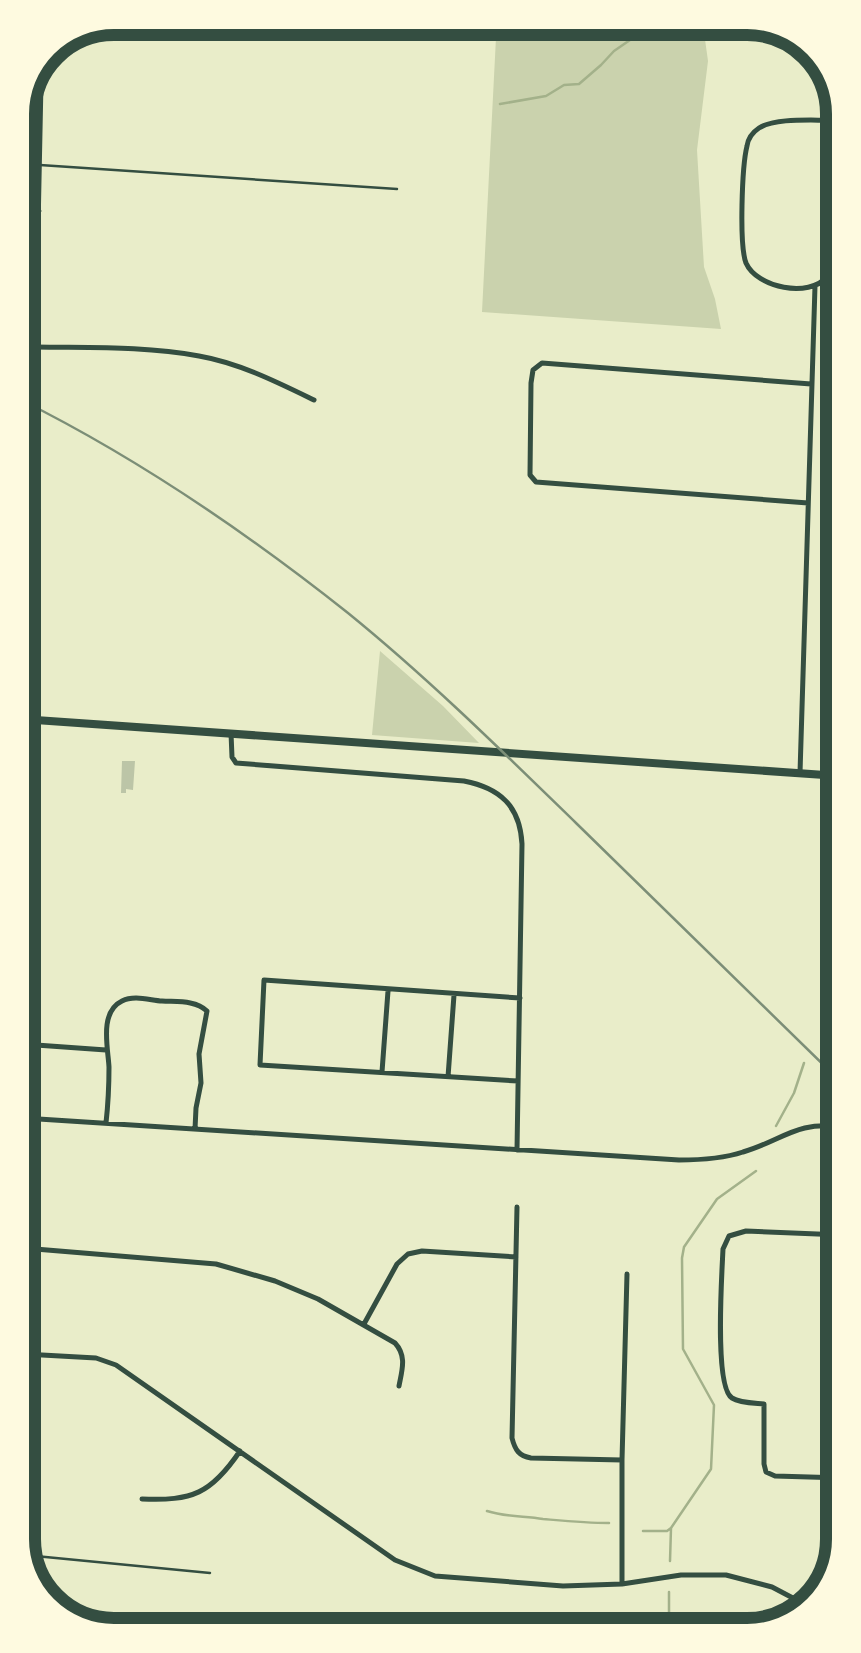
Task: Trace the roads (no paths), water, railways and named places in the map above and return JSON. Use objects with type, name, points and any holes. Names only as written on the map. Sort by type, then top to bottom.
[{"type":"main road","points":[[35,397],[40,87]]},
{"type":"main road","points":[[35,720],[826,775]]},
{"type":"street","points":[[718,38],[726,35]]},
{"type":"street","points":[[826,120],[762,126],[747,144],[744,210],[744,248],[747,264],[755,274],[779,286],[798,288],[815,286],[826,279]]},
{"type":"street","points":[[800,774],[815,286]]},
{"type":"street","points":[[36,346],[157,350],[202,356],[244,368],[314,400]]},
{"type":"street","points":[[808,503],[544,484],[533,479],[530,468],[531,383],[533,370],[542,363],[811,384]]},
{"type":"street","points":[[232,733],[232,757],[236,763],[483,784],[501,795],[513,810],[521,832],[517,1150]]},
{"type":"street","points":[[518,1081],[260,1065],[264,980],[520,998]]},
{"type":"street","points":[[382,1072],[388,991]]},
{"type":"street","points":[[448,1077],[454,995]]},
{"type":"street","points":[[106,1123],[110,1014],[114,1006],[132,998],[196,1004],[207,1011],[198,1054],[201,1083],[195,1129]]},
{"type":"street","points":[[35,1045],[106,1050]]},
{"type":"street","points":[[35,1119],[679,1160],[725,1157],[801,1128],[826,1125]]},
{"type":"street","points":[[517,1207],[514,1447],[531,1458],[622,1460]]},
{"type":"street","points":[[826,1234],[746,1231],[729,1236],[723,1248],[721,1353],[726,1392],[732,1399],[764,1404],[766,1472],[774,1476],[826,1478]]},
{"type":"street","points":[[35,1249],[216,1264],[275,1281],[395,1342],[401,1350],[398,1386]]},
{"type":"street","points":[[364,1324],[397,1264],[408,1254],[422,1251],[516,1257]]},
{"type":"street","points":[[622,1584],[627,1274]]},
{"type":"street","points":[[35,1355],[96,1358],[116,1365],[395,1560],[436,1576],[564,1586],[622,1584],[682,1574],[726,1575],[772,1587],[797,1600]]},
{"type":"street","points":[[142,1499],[194,1496],[214,1484],[240,1451]]},
{"type":"lane","points":[[39,165],[397,189]]},
{"type":"lane","points":[[38,1556],[210,1572]]},
{"type":"waterway","points":[[500,104],[546,96],[564,85],[579,84],[637,35]]},
{"type":"waterway","points":[[822,1044],[826,1040]]},
{"type":"waterway","points":[[776,1126],[794,1093],[804,1063]]},
{"type":"waterway","points":[[670,1561],[671,1528],[711,1469],[714,1405],[683,1349],[684,1247],[717,1199],[756,1171]]},
{"type":"waterway","points":[[487,1511],[609,1523]]},
{"type":"waterway","points":[[643,1531],[671,1528]]},
{"type":"waterway","points":[[669,1592],[669,1618]]},
{"type":"railway","points":[[35,407],[189,497],[348,613],[492,742],[826,1067]]}]
